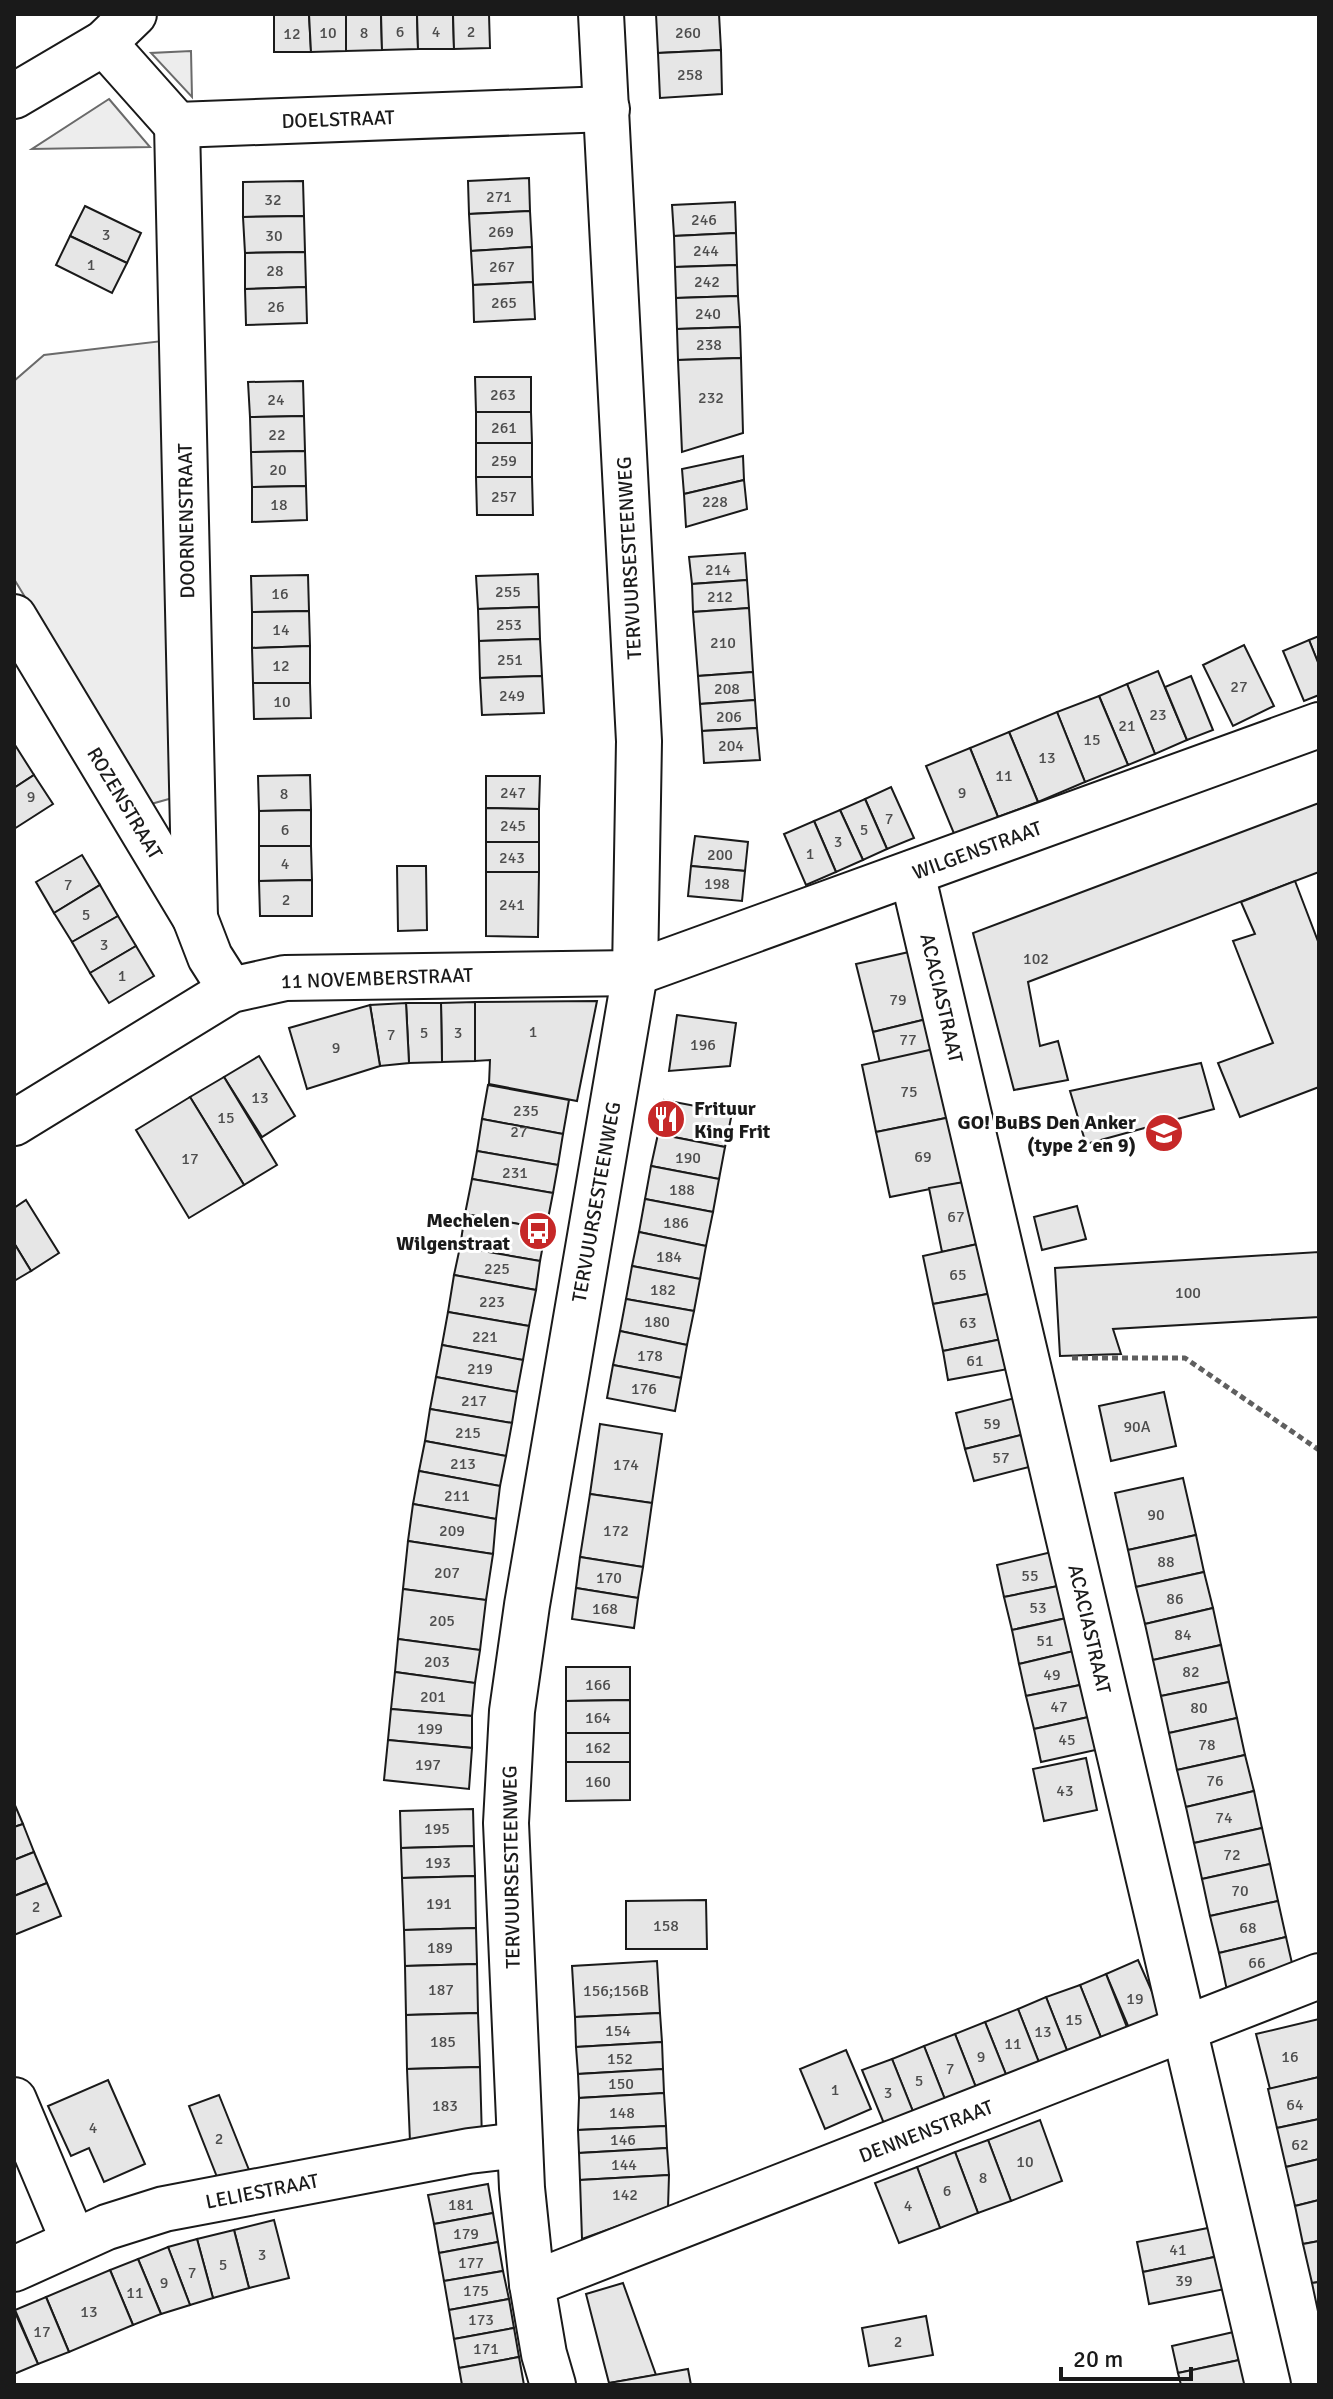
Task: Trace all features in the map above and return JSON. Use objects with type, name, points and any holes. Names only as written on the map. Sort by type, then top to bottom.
[{"type":"street","name":"TERVUURSESTEENWEG","points":[[553,2385],[532,2284],[520,2145],[506,1823],[512,1711],[527,1605],[635,973],[639,741],[601,14]]},
{"type":"street","points":[[14,96],[119,29],[177,125]]},
{"type":"street","name":"DOELSTRAAT","points":[[177,125],[607,109]]},
{"type":"street","name":"DOORNENSTRAAT","points":[[177,125],[195,918]]},
{"type":"street","name":"ROZENSTRAAT","points":[[14,617],[195,918],[210,957],[231,990]]},
{"type":"street","name":"WILGENSTRAAT","points":[[635,973],[1319,725]]},
{"type":"street","name":"ACACIASTRAAT","points":[[912,873],[1268,2385]]},
{"type":"street","name":"11 NOVEMBERSTRAAT","points":[[14,1123],[231,990],[285,978],[635,973]]},
{"type":"street","name":"DENNENSTRAAT","points":[[532,2284],[1319,1976]]},
{"type":"street","points":[[14,2100],[73,2240]]},
{"type":"street","name":"LELIESTRAAT","points":[[14,2269],[73,2240],[164,2209],[469,2151],[520,2145]]},
{"type":"path","points":[[1026,1358],[1185,1358],[1319,1450]]},
{"type":"shaded area","points":[[191,51],[192,97],[151,53]]},
{"type":"shaded area","points":[[109,99],[150,147],[32,149]]},
{"type":"shaded area","points":[[162,341],[176,797],[151,804],[14,579],[14,381],[44,355]]},
{"type":"building","points":[[274,14],[309,14],[311,52],[274,52]]},
{"type":"building","points":[[309,14],[346,14],[346,51],[311,52]]},
{"type":"building","points":[[346,14],[381,14],[382,50],[346,51]]},
{"type":"building","points":[[381,14],[417,14],[418,49],[382,50]]},
{"type":"building","points":[[417,14],[453,14],[454,49],[418,49]]},
{"type":"building","points":[[453,14],[489,14],[490,48],[454,49]]},
{"type":"building","points":[[656,14],[719,14],[721,50],[658,53]]},
{"type":"building","points":[[721,50],[722,94],[660,98],[658,53]]},
{"type":"building","points":[[529,178],[530,211],[469,214],[468,181]]},
{"type":"building","points":[[303,181],[304,216],[243,217],[243,182]]},
{"type":"building","points":[[735,202],[736,233],[674,236],[672,205]]},
{"type":"building","points":[[85,206],[141,233],[127,263],[70,236]]},
{"type":"building","points":[[530,211],[532,247],[471,251],[469,214]]},
{"type":"building","points":[[304,216],[305,252],[245,253],[243,217]]},
{"type":"building","points":[[736,233],[737,265],[675,267],[674,236]]},
{"type":"building","points":[[70,236],[127,263],[112,293],[56,265]]},
{"type":"building","points":[[532,247],[533,282],[473,285],[471,251]]},
{"type":"building","points":[[305,252],[306,287],[245,289],[245,253]]},
{"type":"building","points":[[737,265],[738,296],[676,298],[675,267]]},
{"type":"building","points":[[533,282],[535,319],[474,322],[473,285]]},
{"type":"building","points":[[306,287],[307,323],[246,325],[245,289]]},
{"type":"building","points":[[738,296],[740,327],[677,329],[676,298]]},
{"type":"building","points":[[740,327],[741,358],[678,360],[677,329]]},
{"type":"building","points":[[741,358],[743,433],[682,452],[678,360]]},
{"type":"building","points":[[475,377],[531,377],[531,412],[476,412]]},
{"type":"building","points":[[303,381],[304,416],[250,417],[248,382]]},
{"type":"building","points":[[476,412],[531,412],[532,443],[476,443]]},
{"type":"building","points":[[304,416],[305,451],[251,452],[250,417]]},
{"type":"building","points":[[476,443],[532,443],[532,477],[476,477]]},
{"type":"building","points":[[305,451],[306,486],[252,487],[251,452]]},
{"type":"building","points":[[743,456],[744,480],[684,494],[682,469]]},
{"type":"building","points":[[476,477],[532,477],[533,515],[477,515]]},
{"type":"building","points":[[744,480],[747,509],[686,527],[684,494]]},
{"type":"building","points":[[306,486],[307,520],[252,522],[252,487]]},
{"type":"building","points":[[745,553],[747,580],[692,584],[689,557]]},
{"type":"building","points":[[538,574],[539,607],[478,609],[476,576]]},
{"type":"building","points":[[308,575],[309,611],[252,612],[251,576]]},
{"type":"building","points":[[747,580],[749,608],[693,612],[692,584]]},
{"type":"building","points":[[539,607],[540,639],[479,641],[478,609]]},
{"type":"building","points":[[749,608],[753,672],[698,676],[693,612]]},
{"type":"building","points":[[309,611],[310,646],[252,648],[252,612]]},
{"type":"building","points":[[1319,636],[1319,665],[1309,640]]},
{"type":"building","points":[[540,639],[542,676],[480,678],[479,641]]},
{"type":"building","points":[[1309,640],[1319,665],[1319,695],[1304,701],[1283,651]]},
{"type":"building","points":[[1244,645],[1274,706],[1233,726],[1203,665]]},
{"type":"building","points":[[310,646],[310,683],[253,683],[252,648]]},
{"type":"building","points":[[1158,671],[1187,740],[1155,754],[1127,684]]},
{"type":"building","points":[[753,672],[755,700],[700,704],[698,676]]},
{"type":"building","points":[[542,676],[544,713],[482,715],[480,678]]},
{"type":"building","points":[[1191,676],[1213,730],[1187,740],[1165,687]]},
{"type":"building","points":[[253,683],[310,683],[311,718],[254,719]]},
{"type":"building","points":[[1127,684],[1155,754],[1128,765],[1099,696]]},
{"type":"building","points":[[1099,696],[1128,765],[1085,782],[1057,712]]},
{"type":"building","points":[[755,700],[757,728],[702,731],[700,704]]},
{"type":"building","points":[[1057,712],[1085,782],[1038,802],[1009,732]]},
{"type":"building","points":[[757,728],[760,760],[704,763],[702,731]]},
{"type":"building","points":[[1009,732],[1038,802],[998,817],[970,748]]},
{"type":"building","points":[[14,746],[34,775],[14,788]]},
{"type":"building","points":[[970,748],[998,817],[955,836],[926,766]]},
{"type":"building","points":[[34,775],[53,804],[14,829],[14,788]]},
{"type":"building","points":[[310,775],[311,810],[259,811],[258,776]]},
{"type":"building","points":[[486,776],[540,776],[539,809],[486,808]]},
{"type":"building","points":[[891,787],[914,838],[887,849],[865,799]]},
{"type":"building","points":[[865,799],[887,849],[863,860],[840,810]]},
{"type":"building","points":[[1319,803],[1319,872],[1028,982],[1040,1046],[1058,1041],[1068,1080],[1014,1090],[973,933]]},
{"type":"building","points":[[486,808],[539,809],[539,842],[486,842]]},
{"type":"building","points":[[311,810],[311,846],[259,846],[259,811]]},
{"type":"building","points":[[840,810],[863,860],[836,872],[814,821]]},
{"type":"building","points":[[814,821],[836,872],[806,885],[784,834]]},
{"type":"building","points":[[695,836],[748,842],[745,871],[691,866]]},
{"type":"building","points":[[486,842],[539,842],[539,872],[486,872]]},
{"type":"building","points":[[259,846],[311,846],[312,880],[259,881]]},
{"type":"building","points":[[82,855],[100,885],[54,913],[36,882]]},
{"type":"building","points":[[397,866],[426,866],[427,930],[398,931]]},
{"type":"building","points":[[691,866],[745,871],[742,901],[688,896]]},
{"type":"building","points":[[486,872],[539,872],[538,937],[486,936]]},
{"type":"building","points":[[312,880],[312,916],[260,916],[259,881]]},
{"type":"building","points":[[1295,881],[1319,944],[1319,1087],[1240,1117],[1218,1063],[1273,1043],[1233,941],[1255,934],[1241,902]]},
{"type":"building","points":[[100,885],[118,916],[72,942],[54,913]]},
{"type":"building","points":[[118,916],[136,946],[90,973],[72,942]]},
{"type":"building","points":[[136,946],[154,976],[109,1003],[90,973]]},
{"type":"building","points":[[909,952],[935,1017],[873,1032],[856,964]]},
{"type":"building","points":[[597,1001],[577,1101],[489,1084],[490,1060],[475,1061],[475,1002]]},
{"type":"building","points":[[475,1002],[475,1061],[442,1062],[441,1003]]},
{"type":"building","points":[[406,1003],[441,1003],[442,1062],[409,1063]]},
{"type":"building","points":[[406,1003],[409,1063],[380,1066],[370,1005]]},
{"type":"building","points":[[370,1005],[380,1066],[307,1089],[289,1028]]},
{"type":"building","points":[[677,1015],[736,1023],[730,1066],[669,1071]]},
{"type":"building","points":[[935,1017],[943,1047],[880,1063],[873,1032]]},
{"type":"building","points":[[943,1047],[956,1116],[876,1132],[862,1065]]},
{"type":"building","points":[[259,1056],[295,1116],[262,1137],[224,1077]]},
{"type":"building","points":[[1201,1063],[1214,1109],[1086,1144],[1070,1091]]},
{"type":"building","points":[[224,1077],[277,1165],[244,1185],[190,1097]]},
{"type":"building","points":[[488,1085],[569,1100],[563,1134],[482,1119]]},
{"type":"building","points":[[190,1097],[244,1185],[189,1218],[136,1130]]},
{"type":"building","points":[[664,1100],[732,1113],[725,1147],[658,1134]]},
{"type":"building","points":[[956,1116],[970,1181],[890,1197],[876,1132]]},
{"type":"building","points":[[482,1119],[563,1134],[558,1165],[477,1151]]},
{"type":"building","points":[[658,1134],[725,1147],[719,1179],[651,1166]]},
{"type":"building","points":[[477,1151],[558,1165],[553,1193],[472,1179]]},
{"type":"building","points":[[651,1166],[719,1179],[713,1212],[645,1199]]},
{"type":"building","points":[[472,1179],[553,1193],[546,1229],[465,1214]]},
{"type":"building","points":[[970,1181],[982,1243],[942,1252],[929,1188]]},
{"type":"building","points":[[645,1199],[713,1212],[706,1246],[639,1232]]},
{"type":"building","points":[[26,1200],[59,1253],[31,1271],[14,1243],[14,1208]]},
{"type":"building","points":[[1077,1206],[1086,1239],[1042,1250],[1034,1217]]},
{"type":"building","points":[[465,1214],[546,1229],[540,1261],[460,1247]]},
{"type":"building","points":[[639,1232],[706,1246],[700,1279],[632,1266]]},
{"type":"building","points":[[14,1243],[31,1271],[14,1281]]},
{"type":"building","points":[[982,1243],[993,1293],[933,1304],[923,1256]]},
{"type":"building","points":[[460,1247],[540,1261],[536,1290],[454,1275]]},
{"type":"building","points":[[1319,1252],[1319,1317],[1113,1329],[1121,1354],[1060,1356],[1055,1268]]},
{"type":"building","points":[[632,1266],[700,1279],[694,1311],[626,1299]]},
{"type":"building","points":[[454,1275],[536,1290],[529,1326],[448,1312]]},
{"type":"building","points":[[993,1293],[1002,1339],[943,1351],[933,1304]]},
{"type":"building","points":[[626,1299],[694,1311],[687,1345],[620,1331]]},
{"type":"building","points":[[448,1312],[529,1326],[523,1360],[442,1345]]},
{"type":"building","points":[[620,1331],[687,1345],[681,1378],[613,1365]]},
{"type":"building","points":[[1002,1339],[1008,1369],[948,1380],[943,1351]]},
{"type":"building","points":[[442,1345],[523,1360],[517,1392],[436,1377]]},
{"type":"building","points":[[613,1365],[681,1378],[675,1411],[607,1398]]},
{"type":"building","points":[[436,1377],[517,1392],[512,1423],[430,1409]]},
{"type":"building","points":[[1164,1392],[1176,1446],[1111,1461],[1099,1406]]},
{"type":"building","points":[[1019,1397],[1029,1433],[965,1449],[956,1413]]},
{"type":"building","points":[[430,1409],[512,1423],[506,1456],[425,1441]]},
{"type":"building","points":[[600,1424],[662,1434],[652,1503],[590,1494]]},
{"type":"building","points":[[1029,1433],[1037,1465],[974,1481],[965,1449]]},
{"type":"building","points":[[425,1441],[506,1456],[500,1486],[419,1471]]},
{"type":"building","points":[[419,1471],[500,1486],[496,1519],[413,1504]]},
{"type":"building","points":[[1183,1478],[1196,1535],[1128,1550],[1115,1493]]},
{"type":"building","points":[[590,1494],[652,1503],[643,1567],[580,1557]]},
{"type":"building","points":[[413,1504],[496,1519],[493,1554],[408,1541]]},
{"type":"building","points":[[1196,1535],[1204,1572],[1136,1587],[1128,1550]]},
{"type":"building","points":[[408,1541],[493,1554],[486,1600],[403,1589]]},
{"type":"building","points":[[1056,1551],[1063,1585],[1004,1597],[997,1565]]},
{"type":"building","points":[[580,1557],[643,1567],[638,1598],[576,1588]]},
{"type":"building","points":[[1204,1572],[1213,1608],[1145,1624],[1136,1587]]},
{"type":"building","points":[[1063,1585],[1071,1617],[1012,1630],[1004,1597]]},
{"type":"building","points":[[576,1588],[638,1598],[634,1628],[572,1619]]},
{"type":"building","points":[[403,1589],[486,1600],[480,1650],[398,1639]]},
{"type":"building","points":[[1213,1608],[1221,1645],[1153,1660],[1145,1624]]},
{"type":"building","points":[[1071,1617],[1078,1650],[1019,1664],[1012,1630]]},
{"type":"building","points":[[398,1639],[480,1650],[475,1683],[395,1672]]},
{"type":"building","points":[[1221,1645],[1229,1682],[1161,1696],[1153,1660]]},
{"type":"building","points":[[1078,1650],[1085,1684],[1026,1696],[1019,1664]]},
{"type":"building","points":[[566,1667],[630,1667],[630,1700],[566,1701]]},
{"type":"building","points":[[395,1672],[475,1683],[472,1716],[391,1709]]},
{"type":"building","points":[[1229,1682],[1237,1718],[1169,1733],[1161,1696]]},
{"type":"building","points":[[1085,1684],[1093,1716],[1034,1729],[1026,1696]]},
{"type":"building","points":[[630,1700],[630,1733],[566,1733],[566,1701]]},
{"type":"building","points":[[391,1709],[472,1716],[472,1748],[388,1740]]},
{"type":"building","points":[[1093,1716],[1100,1749],[1041,1762],[1034,1729]]},
{"type":"building","points":[[1237,1718],[1245,1755],[1177,1770],[1169,1733]]},
{"type":"building","points":[[566,1733],[630,1733],[630,1762],[566,1762]]},
{"type":"building","points":[[388,1740],[472,1748],[469,1789],[384,1780]]},
{"type":"building","points":[[1245,1755],[1254,1791],[1186,1807],[1177,1770]]},
{"type":"building","points":[[1086,1758],[1097,1810],[1044,1821],[1033,1769]]},
{"type":"building","points":[[566,1762],[630,1762],[630,1800],[566,1801]]},
{"type":"building","points":[[1254,1791],[1262,1828],[1194,1843],[1186,1807]]},
{"type":"building","points":[[14,1803],[23,1824],[14,1827]]},
{"type":"building","points":[[473,1809],[474,1846],[401,1848],[400,1811]]},
{"type":"building","points":[[23,1824],[34,1852],[14,1860],[14,1827]]},
{"type":"building","points":[[1262,1828],[1270,1864],[1202,1879],[1194,1843]]},
{"type":"building","points":[[474,1846],[475,1876],[402,1878],[401,1848]]},
{"type":"building","points":[[34,1852],[47,1883],[14,1896],[14,1860]]},
{"type":"building","points":[[1270,1864],[1278,1901],[1210,1916],[1202,1879]]},
{"type":"building","points":[[475,1876],[476,1928],[404,1930],[402,1878]]},
{"type":"building","points":[[47,1883],[61,1916],[14,1935],[14,1896]]},
{"type":"building","points":[[706,1900],[707,1949],[626,1949],[626,1901]]},
{"type":"building","points":[[1278,1901],[1286,1937],[1219,1953],[1210,1916]]},
{"type":"building","points":[[476,1928],[477,1964],[405,1966],[404,1930]]},
{"type":"building","points":[[1286,1937],[1294,1972],[1228,1995],[1219,1953]]},
{"type":"building","points":[[1138,1960],[1165,2021],[1132,2035],[1106,1974]]},
{"type":"building","points":[[657,1961],[660,2013],[575,2017],[572,1966]]},
{"type":"building","points":[[477,1964],[478,2013],[406,2015],[405,1966]]},
{"type":"building","points":[[1106,1974],[1128,2030],[1102,2040],[1080,1985]]},
{"type":"building","points":[[1080,1985],[1102,2040],[1068,2053],[1046,1997]]},
{"type":"building","points":[[1046,1997],[1068,2053],[1040,2065],[1018,2009]]},
{"type":"building","points":[[1018,2009],[1040,2065],[1007,2077],[985,2022]]},
{"type":"building","points":[[478,2013],[480,2067],[407,2069],[406,2015]]},
{"type":"building","points":[[660,2013],[662,2042],[576,2047],[575,2017]]},
{"type":"building","points":[[1319,2019],[1319,2077],[1270,2089],[1256,2034]]},
{"type":"building","points":[[985,2022],[1007,2077],[977,2090],[955,2034]]},
{"type":"building","points":[[955,2034],[977,2090],[946,2102],[924,2046]]},
{"type":"building","points":[[662,2042],[663,2069],[578,2074],[576,2047]]},
{"type":"building","points":[[924,2046],[946,2102],[914,2114],[892,2059]]},
{"type":"building","points":[[846,2050],[871,2109],[825,2129],[800,2069]]},
{"type":"building","points":[[892,2059],[914,2114],[885,2126],[862,2070]]},
{"type":"building","points":[[480,2067],[482,2140],[410,2142],[407,2069]]},
{"type":"building","points":[[663,2069],[664,2093],[579,2098],[578,2074]]},
{"type":"building","points":[[1319,2077],[1319,2119],[1277,2128],[1268,2089]]},
{"type":"building","points":[[108,2080],[145,2164],[104,2182],[89,2148],[71,2156],[48,2106]]},
{"type":"building","points":[[664,2093],[666,2126],[578,2130],[579,2098]]},
{"type":"building","points":[[219,2095],[249,2170],[219,2182],[189,2106]]},
{"type":"building","points":[[1319,2119],[1319,2159],[1286,2167],[1277,2128]]},
{"type":"building","points":[[1040,2120],[1062,2181],[1011,2201],[988,2140]]},
{"type":"building","points":[[666,2126],[667,2148],[579,2153],[578,2130]]},
{"type":"building","points":[[988,2140],[1011,2201],[978,2213],[955,2152]]},
{"type":"building","points":[[667,2148],[669,2175],[580,2180],[579,2153]]},
{"type":"building","points":[[955,2152],[978,2213],[940,2228],[917,2167]]},
{"type":"building","points":[[1319,2159],[1319,2200],[1295,2206],[1286,2167]]},
{"type":"building","points":[[917,2167],[940,2228],[899,2243],[875,2183]]},
{"type":"building","points":[[669,2175],[668,2208],[582,2239],[580,2180]]},
{"type":"building","points":[[488,2184],[493,2213],[434,2224],[428,2195]]},
{"type":"building","points":[[1319,2200],[1319,2241],[1303,2244],[1295,2206]]},
{"type":"building","points":[[493,2213],[498,2242],[439,2253],[434,2224]]},
{"type":"building","points":[[274,2220],[289,2278],[249,2288],[234,2230]]},
{"type":"building","points":[[1213,2227],[1219,2256],[1143,2272],[1137,2242]]},
{"type":"building","points":[[234,2230],[249,2288],[213,2298],[197,2239]]},
{"type":"building","points":[[197,2239],[213,2298],[190,2305],[168,2247]]},
{"type":"building","points":[[1319,2241],[1319,2282],[1312,2283],[1303,2244]]},
{"type":"building","points":[[498,2242],[503,2271],[444,2281],[439,2253]]},
{"type":"building","points":[[168,2247],[190,2305],[161,2314],[138,2259]]},
{"type":"building","points":[[1219,2256],[1225,2289],[1149,2304],[1143,2272]]},
{"type":"building","points":[[138,2259],[161,2314],[133,2325],[110,2270]]},
{"type":"building","points":[[110,2270],[133,2325],[69,2352],[46,2297]]},
{"type":"building","points":[[503,2271],[509,2299],[449,2310],[444,2281]]},
{"type":"building","points":[[1319,2282],[1319,2316],[1312,2283]]},
{"type":"building","points":[[623,2283],[656,2375],[609,2383],[586,2294]]},
{"type":"building","points":[[46,2297],[69,2352],[38,2364],[15,2310]]},
{"type":"building","points":[[509,2299],[514,2328],[454,2339],[449,2310]]},
{"type":"building","points":[[14,2310],[38,2364],[14,2374]]},
{"type":"building","points":[[926,2316],[933,2355],[869,2366],[862,2328]]},
{"type":"building","points":[[514,2328],[519,2357],[459,2368],[454,2339]]},
{"type":"building","points":[[1238,2331],[1244,2359],[1178,2373],[1172,2346]]},
{"type":"building","points":[[519,2357],[524,2385],[462,2385],[459,2368]]},
{"type":"building","points":[[1244,2359],[1250,2385],[1181,2385],[1178,2373]]},
{"type":"building","points":[[688,2369],[691,2385],[609,2385],[609,2383]]},
{"type":"place","name":"Frituur King Frit","points":[[666,1119]]},
{"type":"place","name":"GO! BuBS Den Anker (type 2 en 9)","points":[[1164,1133]]},
{"type":"place","name":"Mechelen Wilgenstraat","points":[[538,1231]]}]
